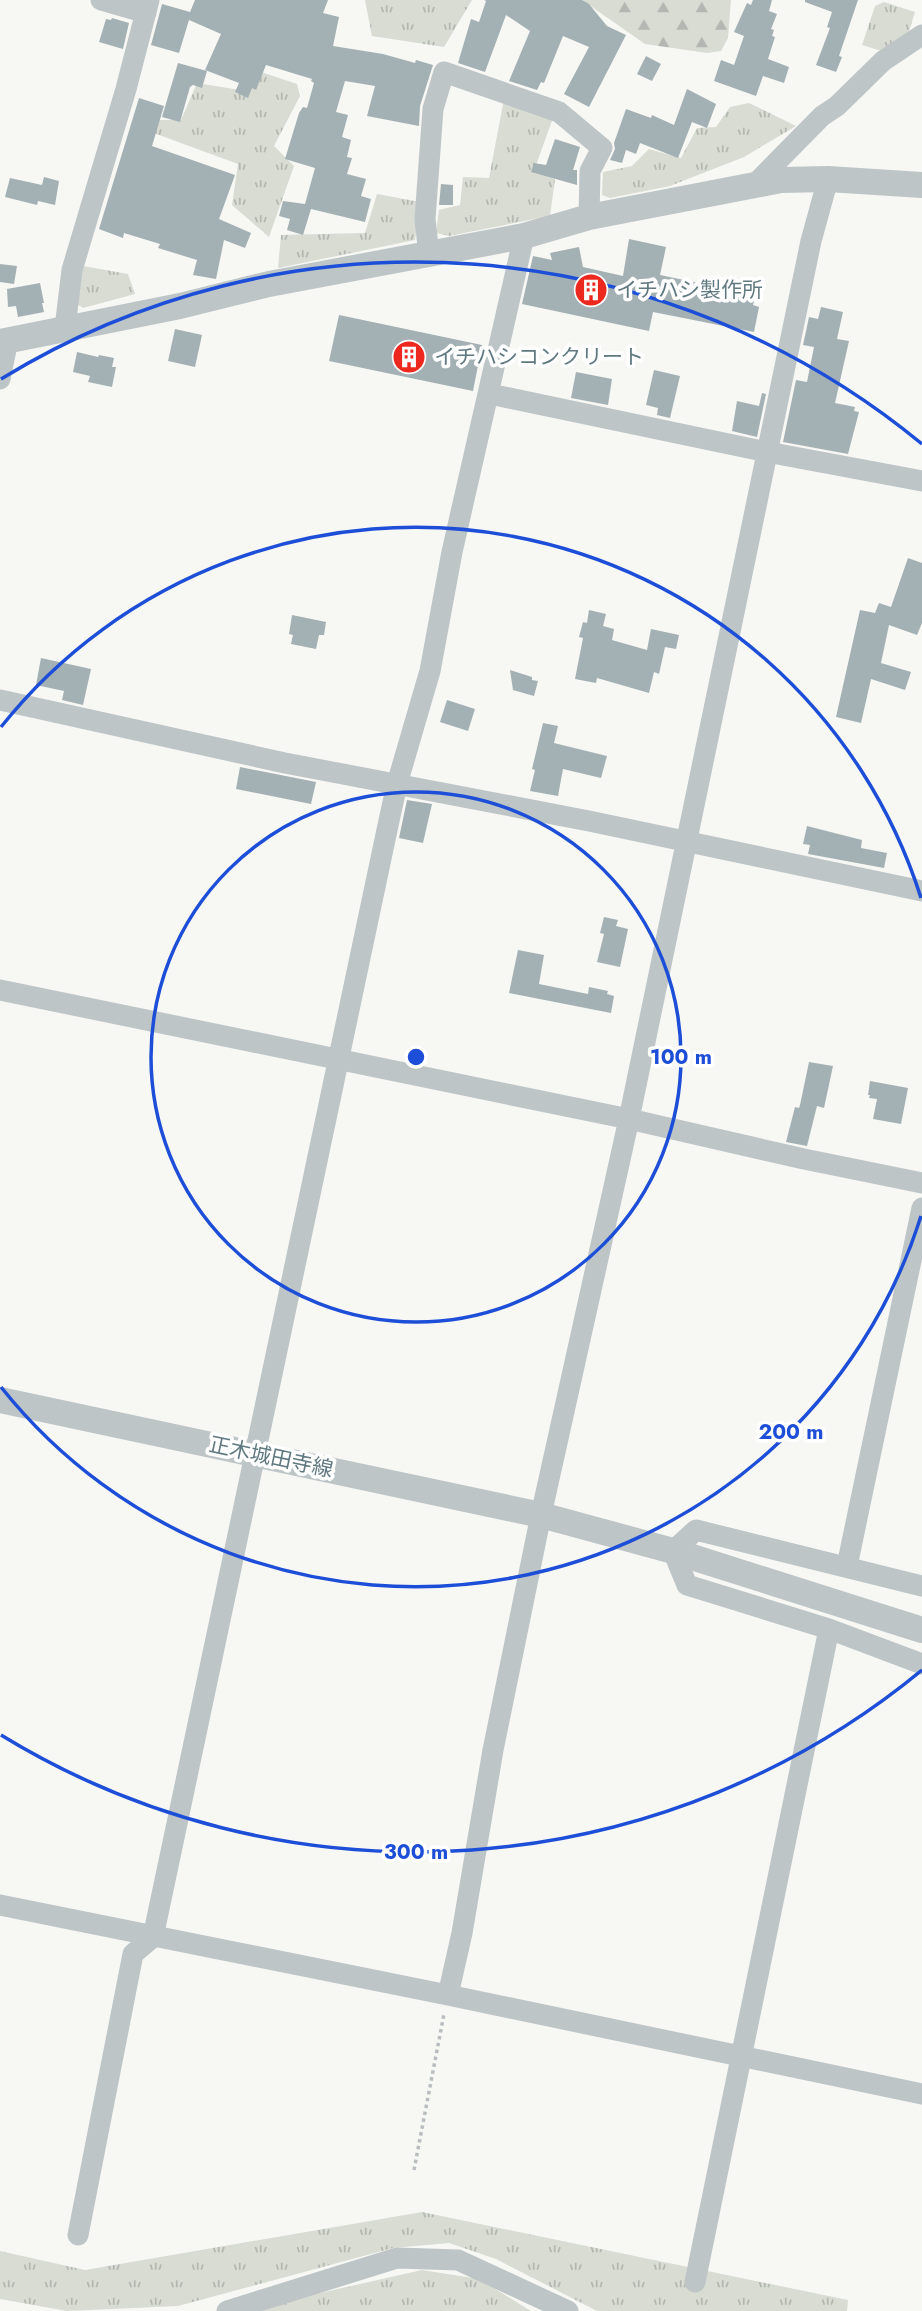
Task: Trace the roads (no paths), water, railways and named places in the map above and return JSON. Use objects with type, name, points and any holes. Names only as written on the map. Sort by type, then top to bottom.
[{"type":"street","points":[[65,328],[72,270],[148,7],[101,0]]},
{"type":"street","points":[[753,186],[821,116],[837,106],[883,61],[922,35]]},
{"type":"street","points":[[429,255],[425,219],[432,109],[444,72],[559,112],[602,148],[590,172],[589,217]]},
{"type":"street","points":[[448,1995],[462,1933],[493,1750],[541,1515],[629,1119],[811,241],[828,178]]},
{"type":"street","points":[[0,379],[4,341],[180,306],[269,284],[524,236],[589,217],[780,180],[828,178],[922,186]]},
{"type":"street","points":[[78,2235],[133,1954],[153,1937],[397,784],[430,671],[452,552],[524,236]]},
{"type":"street","points":[[490,394],[767,452],[922,481]]},
{"type":"street","points":[[0,700],[285,763],[687,841],[922,891]]},
{"type":"street","points":[[0,990],[629,1119],[922,1183]]},
{"type":"street","points":[[847,1566],[922,1208]]},
{"type":"street","name":"正木城田寺線","points":[[0,1400],[541,1515],[673,1551],[922,1630]]},
{"type":"street","points":[[922,1586],[696,1530],[673,1551],[687,1585],[829,1629],[922,1664]]},
{"type":"street","points":[[695,2282],[829,1629]]},
{"type":"street","points":[[0,1905],[922,2094]]},
{"type":"street","points":[[227,2311],[397,2258],[458,2260],[568,2311]]},
{"type":"place","name":"イチハシ製作所","points":[[591,290]]},
{"type":"place","name":"イチハシコンクリート","points":[[409,357]]}]
